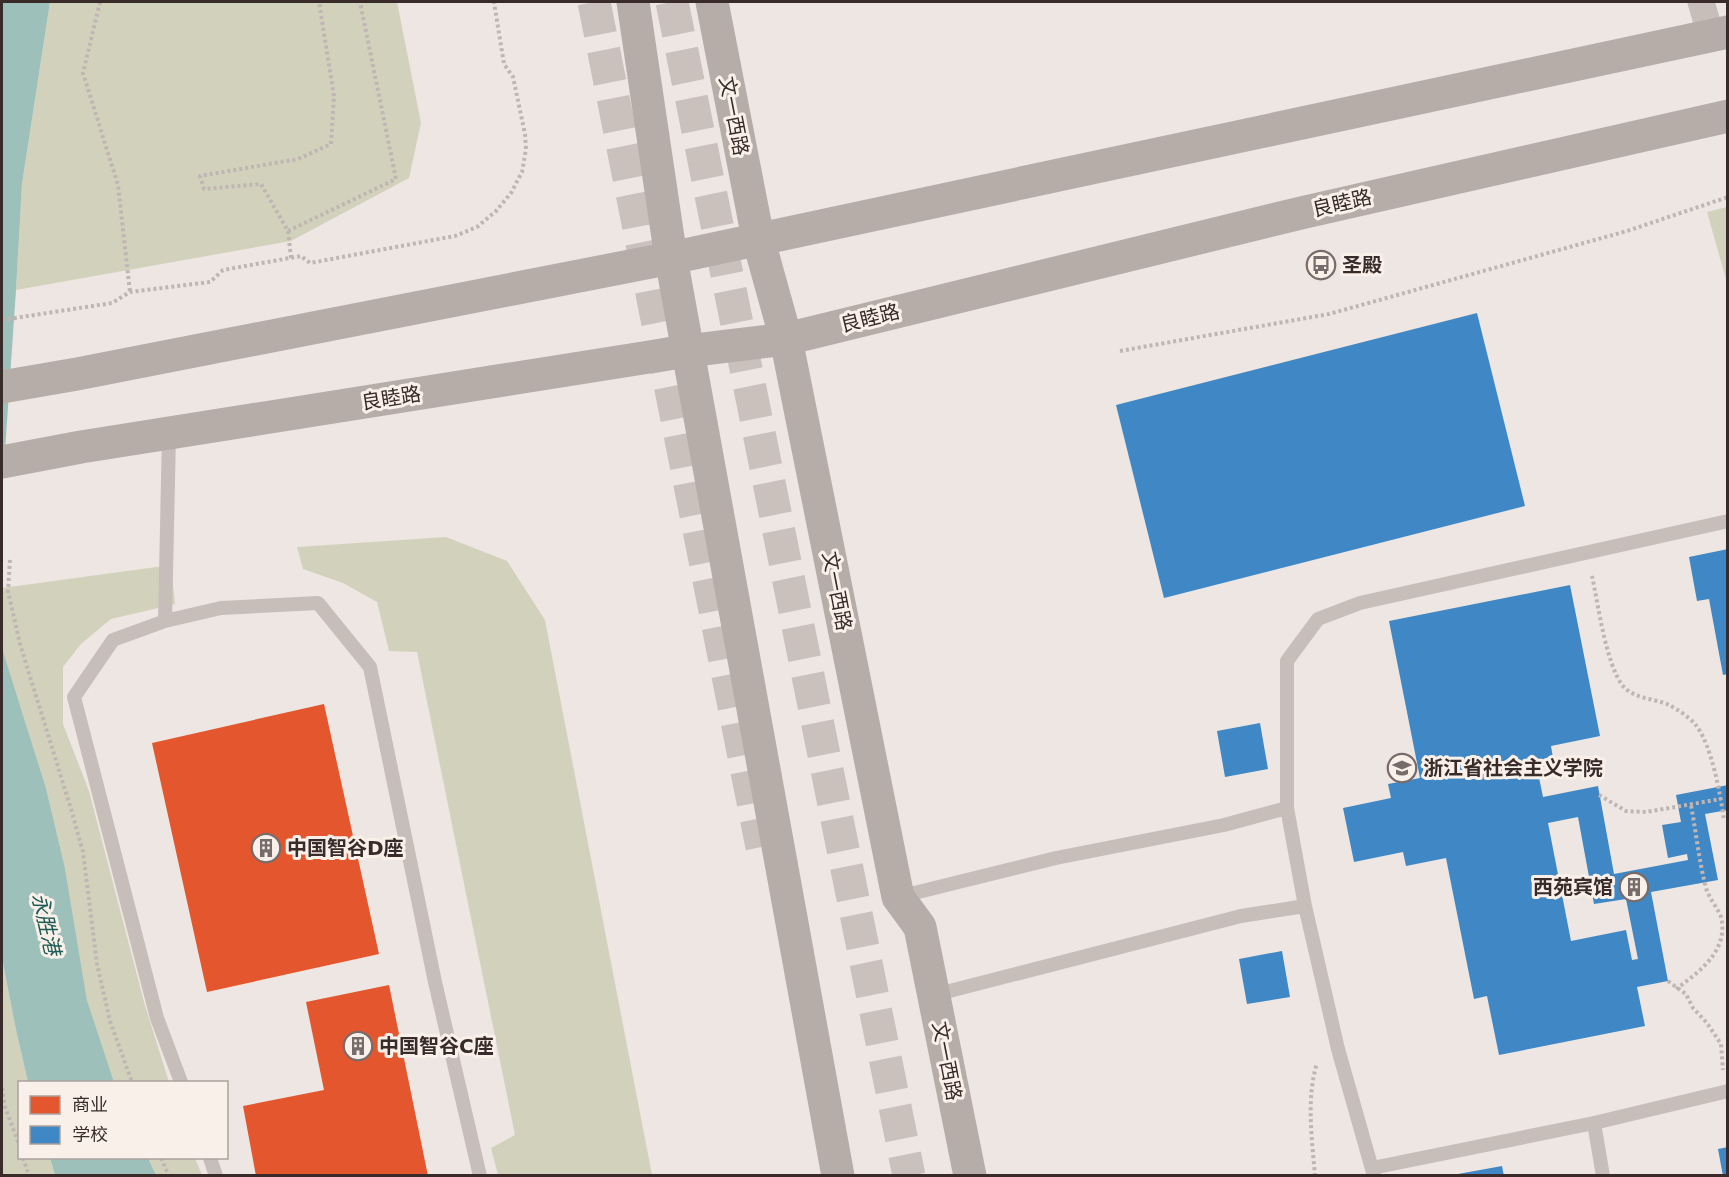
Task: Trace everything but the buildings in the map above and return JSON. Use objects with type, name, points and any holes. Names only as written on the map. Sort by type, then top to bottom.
[{"type":"main road","points":[[633,2],[687,351],[838,1176]]},
{"type":"main road","name":"文一西路","points":[[712,2],[758,238],[786,339],[898,897],[920,927],[970,1176]]},
{"type":"main road","points":[[2,387],[671,258],[1719,34]]},
{"type":"main road","name":"良睦路","points":[[2,462],[81,447],[687,351],[786,339],[1301,213],[1728,116]]},
{"type":"street","points":[[1701,2],[1719,34]]},
{"type":"lane","points":[[165,621],[169,434]]},
{"type":"lane","points":[[1727,1091],[1373,1172],[1338,1049],[1305,906],[1287,808],[1287,661],[1318,619],[1360,603],[1728,521]]},
{"type":"lane","points":[[180,1081],[157,1018],[74,697],[113,640],[165,621],[221,608],[318,603],[370,667],[433,970],[480,1176]]},
{"type":"lane","points":[[898,897],[1056,858],[1224,825],[1287,808]]},
{"type":"lane","points":[[934,995],[1241,916],[1305,906]]},
{"type":"lane","points":[[1594,1123],[1603,1176]]},
{"type":"lane","points":[[210,1159],[216,1176]]},
{"type":"path","points":[[100,2],[82,73],[118,185],[130,292]]},
{"type":"path","points":[[291,258],[288,231],[261,184],[204,189],[200,176],[298,159],[331,144],[334,96],[319,2]]},
{"type":"path","points":[[288,231],[396,179],[360,2]]},
{"type":"path","points":[[2,320],[112,303],[130,292],[210,282],[223,270],[301,256],[310,263],[455,236],[477,227],[511,194],[522,172],[526,149],[513,77],[504,64],[494,2]]},
{"type":"path","points":[[1120,351],[1329,314],[1627,231],[1728,197]]},
{"type":"path","points":[[1588,553],[1611,665],[1623,686],[1637,696],[1668,704],[1694,723],[1704,740],[1719,787],[1724,820]]},
{"type":"path","points":[[10,561],[8,591],[20,644],[83,852],[97,964],[110,1021],[131,1081]]},
{"type":"path","points":[[1599,795],[1626,811],[1646,812],[1721,799]]},
{"type":"path","points":[[1676,989],[1709,965],[1719,952],[1724,938],[1722,919],[1706,890],[1691,805]]},
{"type":"path","points":[[1668,981],[1676,989],[1686,994],[1693,1008],[1707,1023],[1721,1044],[1727,1091]]},
{"type":"path","points":[[1315,1176],[1311,1119],[1312,1080],[1316,1063],[1338,1049]]},
{"type":"path","points":[[2,1089],[5,1107],[18,1142]]},
{"type":"path","points":[[23,1159],[29,1176]]},
{"type":"path","points":[[161,1159],[169,1176]]},
{"type":"green space","points":[[50,2],[397,2],[421,123],[409,178],[291,241],[16,290],[22,184]]},
{"type":"green space","points":[[1728,207],[1727,283],[1707,212]]},
{"type":"green space","points":[[446,537],[507,561],[545,620],[652,1175],[498,1175],[491,1148],[515,1135],[417,652],[389,651],[377,602],[343,583],[303,569],[297,547]]},
{"type":"green space","points":[[171,565],[175,604],[111,619],[81,644],[63,667],[63,724],[89,791],[144,1002],[169,1081],[114,1081],[87,1000],[65,868],[46,788],[3,651],[2,588]]},
{"type":"green space","points":[[2,958],[28,1081],[18,1081],[18,1159],[50,1159],[55,1175],[2,1175]]},
{"type":"green space","points":[[148,1159],[195,1159],[202,1175],[156,1175]]},
{"type":"water","points":[[2,2],[50,2],[22,184],[2,495]]},
{"type":"water","name":"永胜港","points":[[2,637],[3,651],[46,788],[65,868],[87,1000],[114,1081],[28,1081],[2,958]]},
{"type":"water","points":[[50,1159],[148,1159],[156,1175],[55,1175]]},
{"type":"tunnel","points":[[594,2],[762,847]]},
{"type":"tunnel","points":[[672,2],[909,1176]]},
{"type":"place","name":"圣殿","points":[[1321,265]]},
{"type":"place","name":"浙江省社会主义学院","points":[[1402,768]]},
{"type":"place","name":"中国智谷D座","points":[[266,848]]},
{"type":"place","name":"西苑宾馆","points":[[1634,887]]},
{"type":"place","name":"中国智谷C座","points":[[358,1046]]}]
